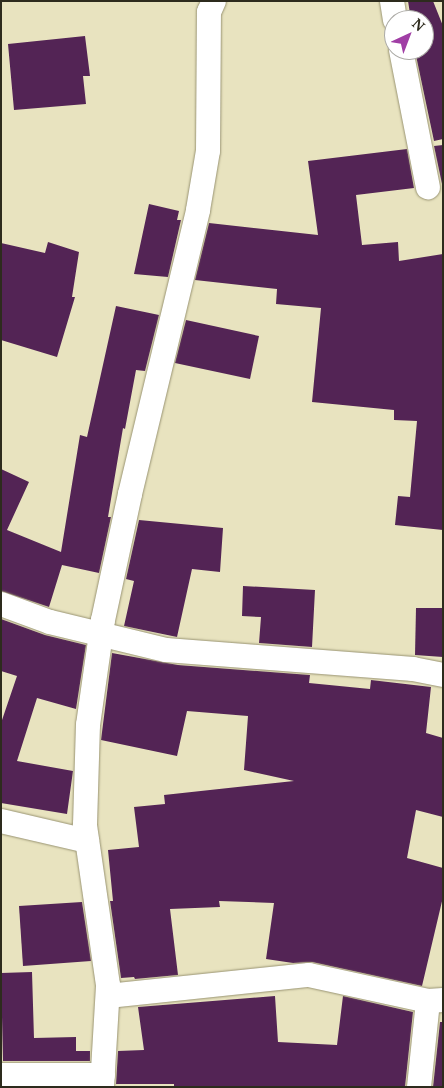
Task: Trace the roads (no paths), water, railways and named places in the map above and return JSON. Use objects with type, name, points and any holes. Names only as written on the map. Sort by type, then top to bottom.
[{"type":"street","points":[[1,1075],[103,1081],[108,985],[85,825],[88,725],[101,636],[130,494],[198,210],[208,150],[209,21],[214,1]]},
{"type":"street","points":[[403,60],[428,187]]},
{"type":"street","points":[[1,604],[50,622],[101,636],[166,650],[413,669],[443,675]]},
{"type":"street","points":[[1,821],[87,841]]},
{"type":"street","points":[[108,996],[309,975],[436,1000],[419,1087]]}]
